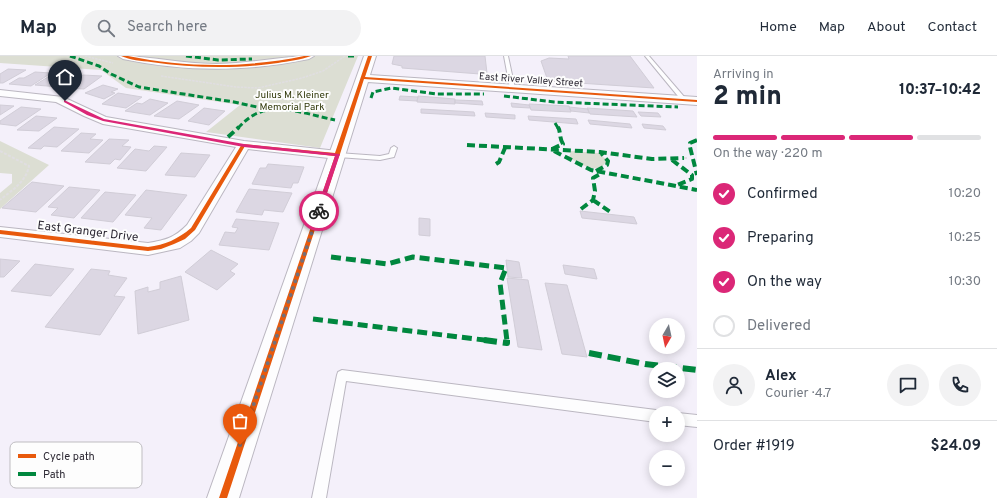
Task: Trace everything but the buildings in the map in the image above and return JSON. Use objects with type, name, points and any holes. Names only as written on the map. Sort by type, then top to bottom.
[{"type":"street","points":[[123,56],[144,61],[202,66],[266,64],[289,61],[309,56]]},
{"type":"street","points":[[223,498],[370,56]]},
{"type":"street","name":"East River Valley Street","points":[[363,78],[690,100]]},
{"type":"street","points":[[0,93],[59,99],[103,120],[244,145],[338,154]]},
{"type":"street","name":"East Granger Drive","points":[[0,232],[148,249],[174,244],[194,229],[244,145]]},
{"type":"lane","points":[[506,56],[513,88]]},
{"type":"lane","points":[[647,56],[690,100]]},
{"type":"lane","points":[[338,154],[380,158],[392,156],[394,148]]},
{"type":"lane","points":[[319,498],[342,375],[649,415]]},
{"type":"lane","points":[[685,420],[697,421]]},
{"type":"path","points":[[0,151],[29,166],[28,173],[24,179],[0,200]]},
{"type":"green space","name":"Julius M. Kleiner Memorial Park","points":[[0,56],[358,56],[320,148],[206,132],[240,105],[126,88],[101,70],[0,63]]},
{"type":"green space","points":[[0,141],[49,165],[0,209],[0,193],[12,183],[12,174],[0,173]]},
{"type":"green space","points":[[571,151],[598,153],[606,159],[606,162],[598,168],[588,167],[569,158]]},
{"type":"marked path","points":[[70,56],[99,66],[111,74],[139,87],[234,102],[266,109]]},
{"type":"marked path","points":[[186,56],[218,60],[252,59]]},
{"type":"marked path","points":[[348,56],[355,56]]},
{"type":"marked path","points":[[371,98],[373,92],[391,88],[437,94],[484,94]]},
{"type":"marked path","points":[[504,96],[554,102],[678,107]]},
{"type":"marked path","points":[[228,137],[251,117],[266,110],[285,110],[335,120]]},
{"type":"marked path","points":[[552,149],[563,144],[560,139],[560,130],[555,123]]},
{"type":"marked path","points":[[697,140],[690,143],[691,155],[697,175]]},
{"type":"marked path","points":[[467,145],[600,152],[652,159],[684,158]]},
{"type":"marked path","points":[[496,164],[499,162],[505,148]]},
{"type":"marked path","points":[[554,151],[591,170],[697,190]]},
{"type":"marked path","points":[[596,171],[607,165],[608,161],[601,153]]},
{"type":"marked path","points":[[672,160],[692,175],[692,179],[677,185]]},
{"type":"marked path","points":[[581,209],[593,200],[595,191],[593,178],[602,173]]},
{"type":"marked path","points":[[593,200],[612,213]]},
{"type":"marked path","points":[[313,319],[507,343],[500,283],[506,268],[413,257],[387,264],[331,257]]},
{"type":"marked path","points":[[589,353],[645,364],[697,370]]},
{"type":"cycle path","points":[[123,56],[145,61],[192,66],[240,66],[264,64],[309,56]]},
{"type":"cycle path","points":[[223,498],[370,56]]},
{"type":"cycle path","points":[[363,78],[697,101]]},
{"type":"cycle path","points":[[0,232],[148,249],[161,247],[177,241],[193,229],[244,145],[338,155]]},
{"type":"way so far","points":[[240,445],[319,211]]},
{"type":"route","points":[[65,101],[88,114],[103,120],[244,145],[338,154],[319,211]]}]
